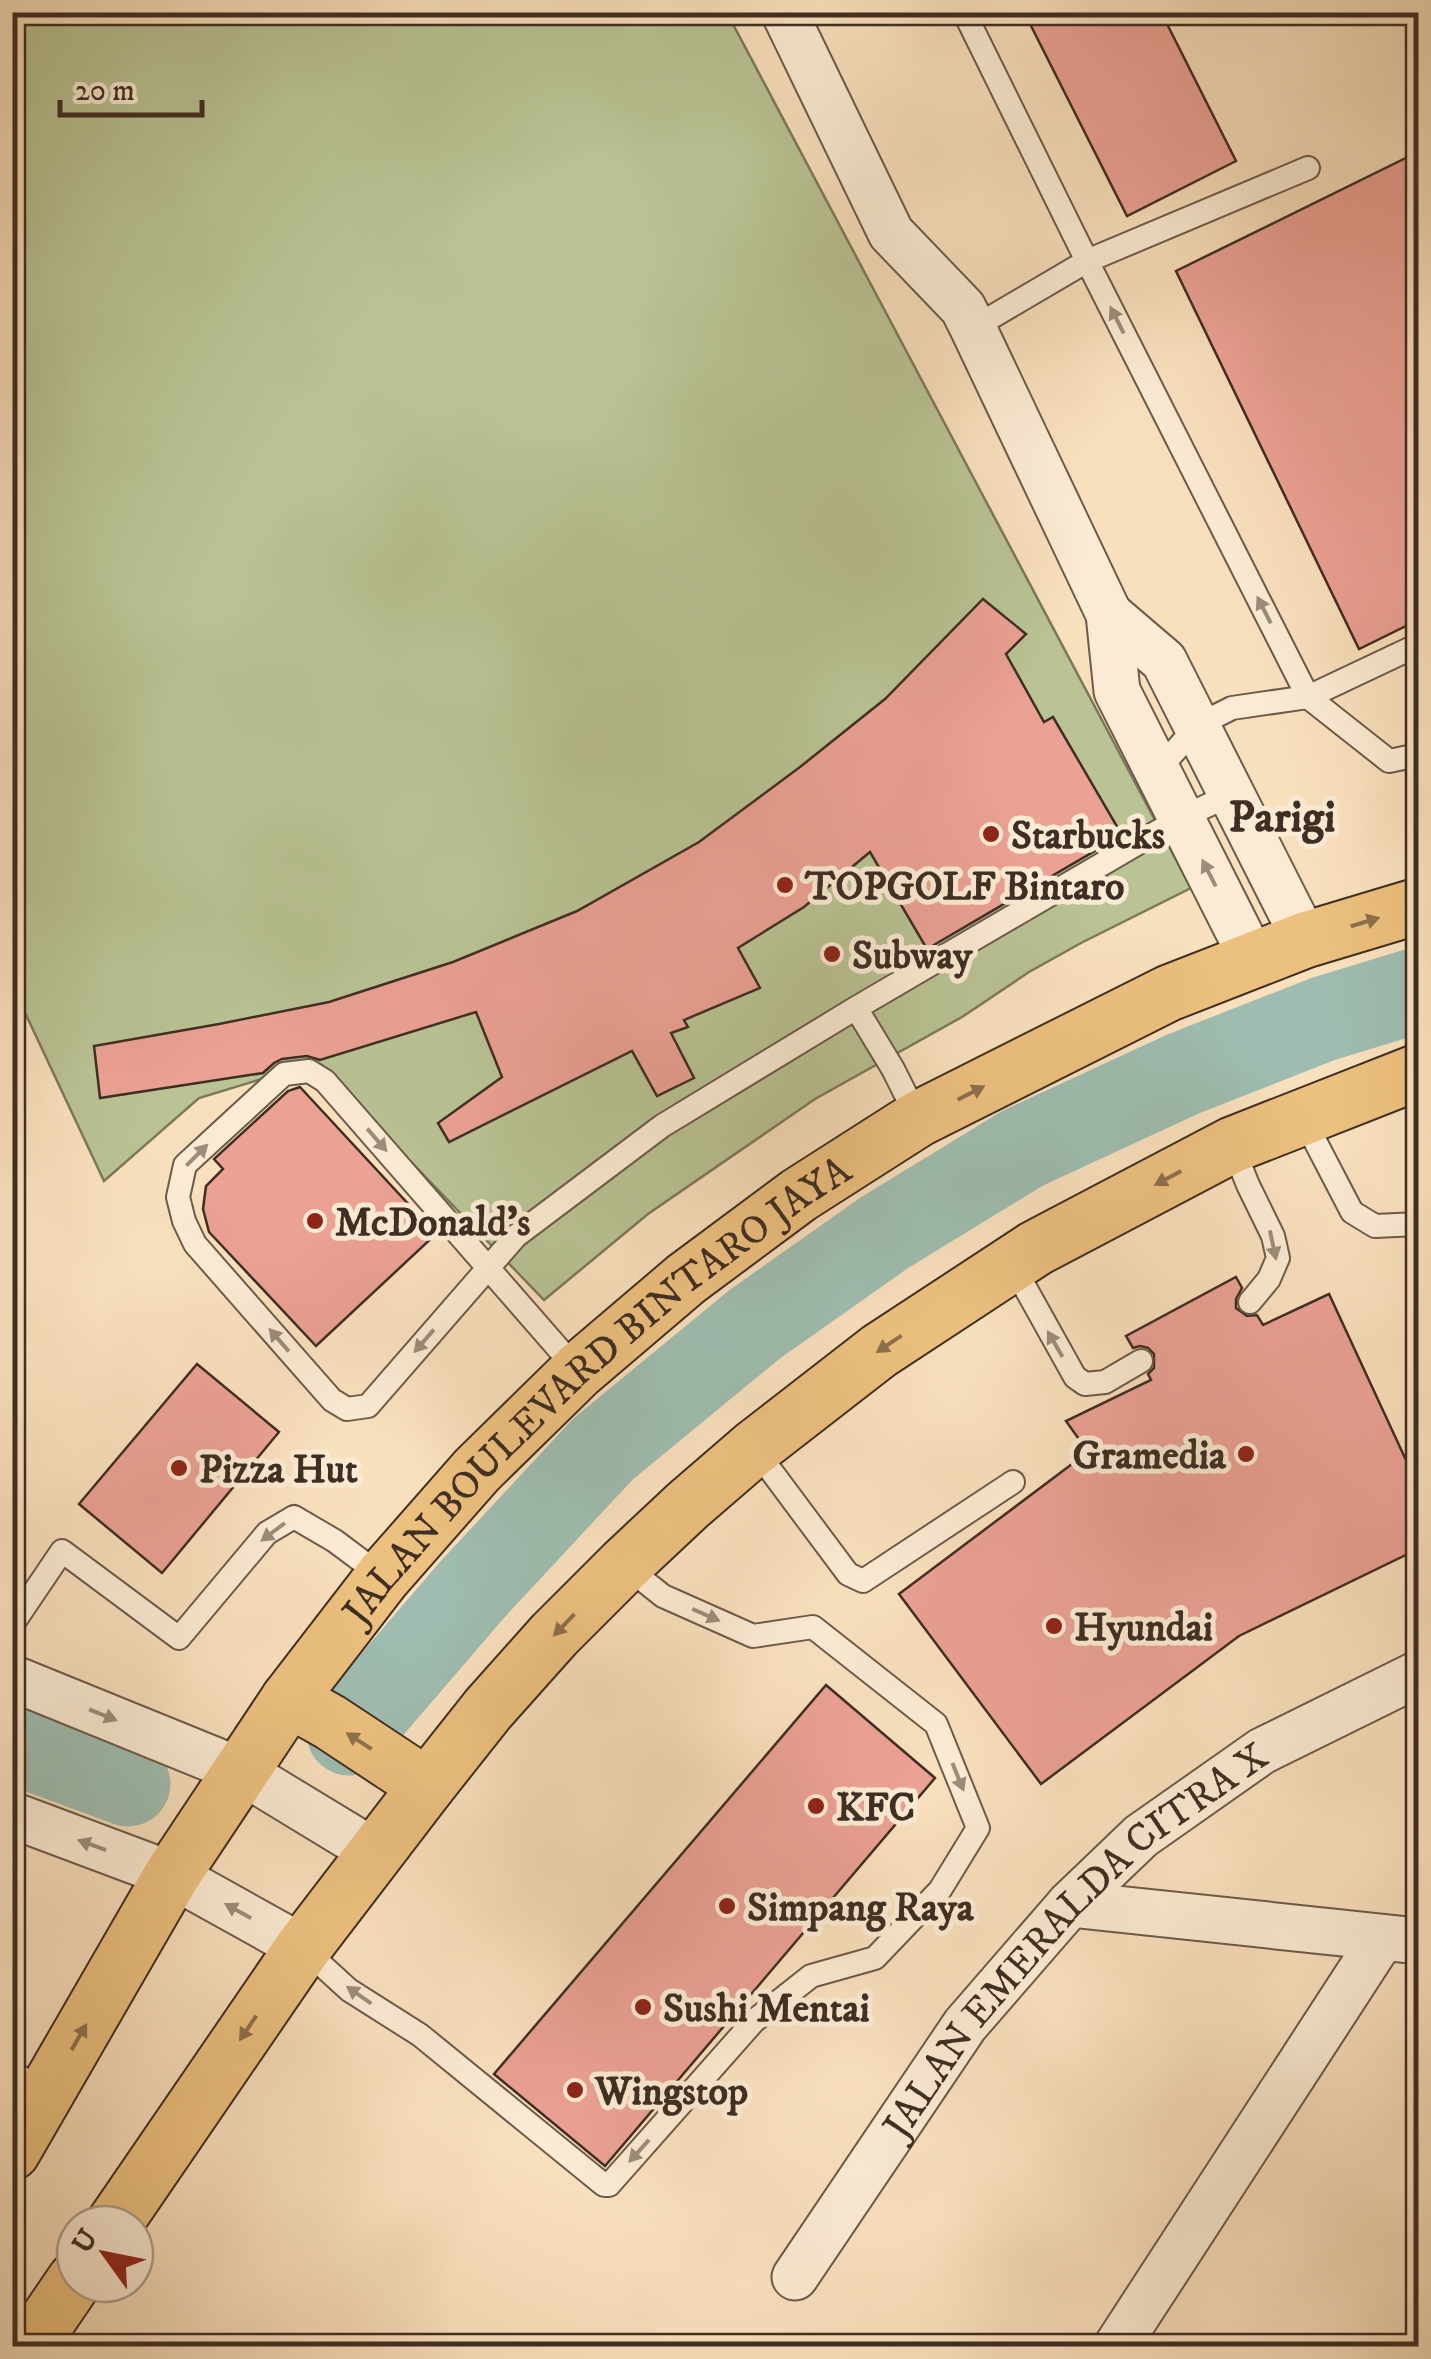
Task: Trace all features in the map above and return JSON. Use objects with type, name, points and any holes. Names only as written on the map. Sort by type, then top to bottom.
[{"type":"main road","name":"JALAN BOULEVARD BINTARO JAYA","points":[[12,2152],[30,2082],[290,1698],[383,1577],[477,1470],[578,1371],[686,1279],[799,1195],[918,1119],[1169,993],[1305,940],[1418,906]]},
{"type":"main road","points":[[128,2204],[304,1948],[426,1786],[554,1635],[688,1505],[880,1350],[1036,1248],[1232,1145],[1418,1072]]},
{"type":"main road","points":[[290,1698],[426,1786]]},
{"type":"main road","points":[[30,2346],[59,2304]]},
{"type":"street","points":[[784,12],[892,233],[963,308],[973,328],[1109,614],[1116,691],[1158,770],[1164,828],[1253,960]]},
{"type":"street","points":[[1109,614],[1164,661],[1305,940]]},
{"type":"street","name":"JALAN EMERALDA CITRA X","points":[[795,2276],[965,2026],[1070,1904],[1141,1836],[1262,1751],[1418,1674]]},
{"type":"street","points":[[12,1678],[241,1770],[376,1852]]},
{"type":"street","points":[[12,1815],[172,1875],[304,1948]]},
{"type":"street","points":[[1070,1904],[1400,1940],[1117,2346]]},
{"type":"lane","points":[[964,12],[1308,697],[1389,761],[1418,755]]},
{"type":"lane","points":[[973,328],[1088,261],[1308,168]]},
{"type":"lane","points":[[1158,770],[1198,725],[1232,708],[1308,697],[1418,645]]},
{"type":"lane","points":[[578,1371],[488,1267],[326,1081],[309,1072],[284,1074],[185,1165],[178,1197],[194,1244],[332,1400],[347,1408],[368,1406],[488,1267],[516,1236],[662,1126],[1164,828],[1232,794]]},
{"type":"lane","points":[[856,1008],[918,1119]]},
{"type":"lane","points":[[1304,1118],[1352,1212],[1376,1226],[1418,1224]]},
{"type":"lane","points":[[1232,1145],[1273,1236],[1278,1258],[1269,1279],[1250,1302]]},
{"type":"lane","points":[[1012,1264],[1074,1378],[1085,1384],[1104,1382],[1141,1361]]},
{"type":"lane","points":[[754,1448],[848,1574],[863,1581],[1013,1482]]},
{"type":"lane","points":[[12,1625],[62,1551],[179,1638],[267,1533],[294,1517],[335,1541],[383,1577]]},
{"type":"lane","points":[[304,1948],[350,1990],[420,2036],[604,2185],[609,2184],[754,2021],[811,1976],[875,1958],[940,1890],[978,1828],[936,1724],[813,1627],[754,1636],[663,1596],[624,1565]]},
{"type":"green space","points":[[12,13],[727,13],[1191,888],[1029,972],[962,1017],[815,1099],[648,1214],[544,1300],[335,1083],[278,1074],[199,1098],[104,1181],[13,987]]},
{"type":"building","points":[[1024,12],[1161,12],[1236,161],[1127,216]]},
{"type":"building","points":[[1418,152],[1418,620],[1359,649],[1176,271]]},
{"type":"building","points":[[983,599],[1026,634],[1006,654],[1044,722],[1053,717],[1122,835],[927,949],[870,852],[804,907],[738,948],[760,988],[684,1020],[688,1027],[671,1033],[694,1078],[657,1096],[632,1051],[449,1142],[438,1123],[502,1077],[476,1012],[320,1060],[307,1056],[282,1059],[263,1073],[100,1098],[94,1046],[329,1002],[453,962],[577,911],[699,842],[800,767],[885,699]]},
{"type":"building","name":"McDonald's","points":[[300,1087],[436,1234],[316,1346],[209,1232],[203,1209],[206,1186],[223,1169],[214,1159],[288,1091]]},
{"type":"building","points":[[1236,1277],[1242,1288],[1236,1308],[1247,1316],[1257,1315],[1263,1325],[1329,1294],[1418,1486],[1418,1549],[1239,1636],[1041,1784],[899,1594],[1088,1452],[1066,1421],[1151,1380],[1148,1374],[1154,1368],[1154,1354],[1148,1348],[1133,1348],[1126,1336]]},
{"type":"building","name":"Pizza Hut","points":[[197,1364],[279,1432],[162,1573],[79,1504]]},
{"type":"building","points":[[826,1685],[935,1778],[605,2166],[494,2074]]},
{"type":"waterway","points":[[349,1733],[471,1591],[603,1449],[755,1324],[884,1233],[1023,1148],[1183,1074],[1323,1019],[1418,990]]},
{"type":"waterway","points":[[12,1741],[128,1784]]},
{"type":"place","name":"Starbucks","points":[[991,834]]},
{"type":"place","name":"TOPGOLF Bintaro","points":[[785,885]]},
{"type":"place","name":"Subway","points":[[832,954]]},
{"type":"place","name":"McDonald's","points":[[315,1221]]},
{"type":"place","name":"Gramedia","points":[[1246,1454]]},
{"type":"place","name":"Pizza Hut","points":[[179,1468]]},
{"type":"place","name":"Hyundai","points":[[1054,1626]]},
{"type":"place","name":"KFC","points":[[816,1806]]},
{"type":"place","name":"Simpang Raya","points":[[727,1906]]},
{"type":"place","name":"Sushi Mentai","points":[[643,2007]]},
{"type":"place","name":"Wingstop","points":[[575,2090]]},
{"type":"district","name":"Parigi","points":[[1282,815]]}]
